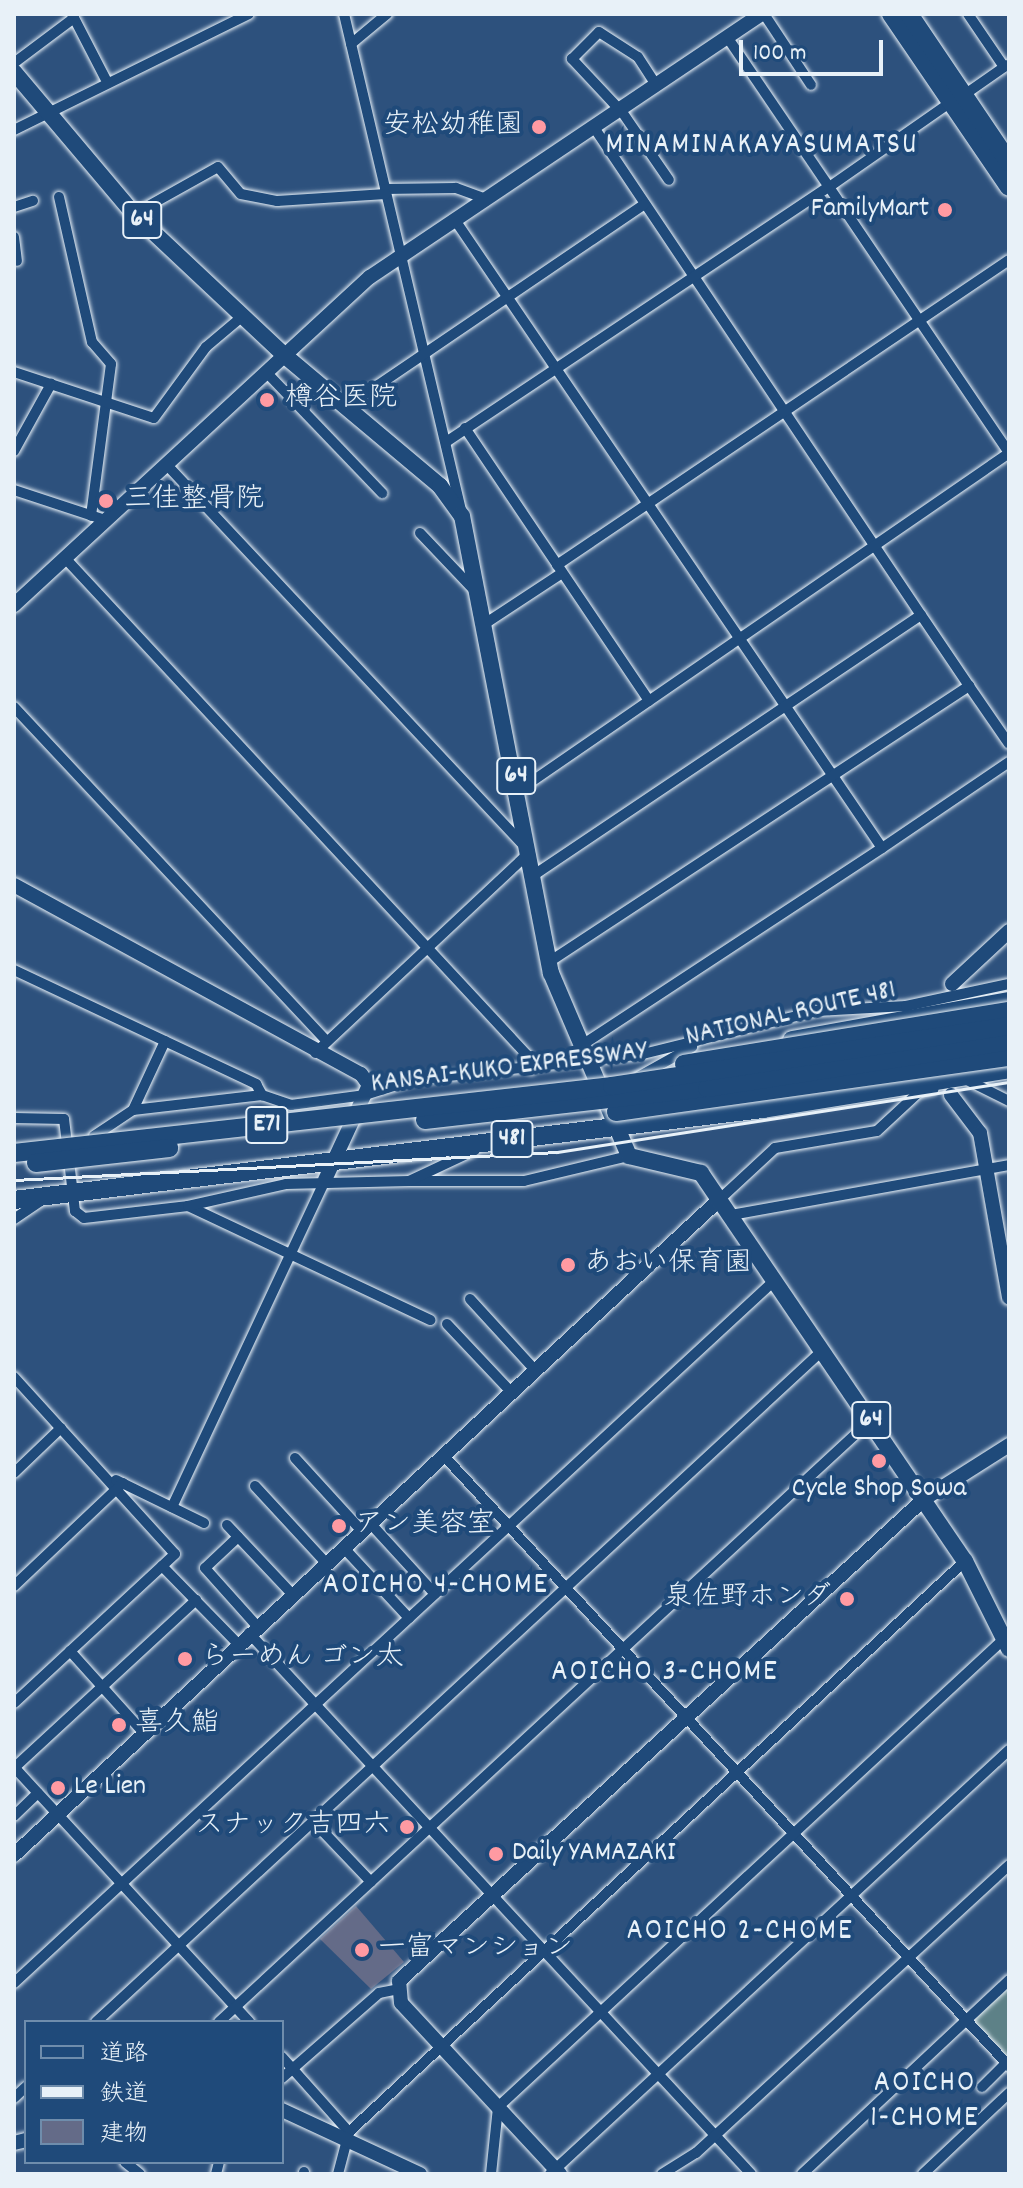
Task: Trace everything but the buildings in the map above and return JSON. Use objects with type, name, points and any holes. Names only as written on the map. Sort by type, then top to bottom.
[{"type":"highway","points":[[891,14],[1009,162]]},
{"type":"highway","points":[[909,14],[1009,187]]},
{"type":"highway","name":"NATIONAL ROUTE 481","points":[[14,1145],[362,1101],[596,1082],[687,1070],[824,1031],[1009,1001]]},
{"type":"highway","points":[[518,1105],[595,1076],[1009,1011]]},
{"type":"highway","name":"481","points":[[687,1070],[1009,1024]]},
{"type":"highway","name":"KANSAI-KUKO EXPRESSWAY","points":[[14,1153],[518,1105],[1009,1024]]},
{"type":"highway","name":"KANSAI-KUKO EXPRESSWAY","points":[[14,1165],[518,1105],[1009,1041]]},
{"type":"highway","name":"481","points":[[710,1115],[835,1077],[1009,1048]]},
{"type":"highway","points":[[518,1105],[687,1106],[1009,1057]]},
{"type":"highway","name":"481","points":[[14,1200],[710,1115],[1009,1069]]},
{"type":"main road","name":"64","points":[[14,72],[134,214],[284,355],[440,486],[462,516],[482,598],[549,962],[629,1156],[695,1168],[720,1199],[965,1561],[1007,1644]]},
{"type":"street","points":[[14,130],[106,80],[249,14]]},
{"type":"street","points":[[344,14],[462,516]]},
{"type":"street","points":[[351,44],[387,14]]},
{"type":"street","points":[[15,601],[65,558],[98,518],[166,464],[284,355],[399,258],[727,37],[763,14],[811,85]]},
{"type":"street","points":[[446,442],[555,366],[1007,66],[968,14]]},
{"type":"street","points":[[14,63],[73,16],[106,80]]},
{"type":"street","points":[[656,85],[638,57],[599,32],[572,59],[619,109],[669,180]]},
{"type":"street","points":[[518,791],[1009,453],[727,37]]},
{"type":"street","points":[[593,126],[1009,744]]},
{"type":"street","points":[[134,214],[218,167],[241,194],[277,201],[456,188],[486,199]]},
{"type":"street","points":[[59,197],[92,342],[111,364],[110,405],[95,455],[98,518]]},
{"type":"street","points":[[14,207],[33,201]]},
{"type":"street","points":[[346,407],[645,204]]},
{"type":"street","points":[[455,220],[882,848]]},
{"type":"street","points":[[14,237],[17,261]]},
{"type":"street","points":[[486,623],[649,504],[1009,260]]},
{"type":"street","points":[[14,372],[154,418],[206,347],[244,315]]},
{"type":"street","points":[[266,372],[382,493]]},
{"type":"street","points":[[14,451],[51,384]]},
{"type":"street","points":[[465,428],[649,701]]},
{"type":"street","points":[[166,464],[530,852],[314,1054]]},
{"type":"street","points":[[14,490],[98,518]]},
{"type":"street","points":[[420,533],[482,598]]},
{"type":"street","points":[[65,558],[527,1055],[531,1069]]},
{"type":"street","points":[[534,875],[921,615]]},
{"type":"street","points":[[549,962],[969,686]]},
{"type":"street","points":[[14,707],[327,1042]]},
{"type":"street","points":[[584,1044],[1009,762]]},
{"type":"street","points":[[14,885],[314,1054],[361,1074],[362,1101],[172,1507]]},
{"type":"street","points":[[952,984],[1009,931]]},
{"type":"street","points":[[14,970],[256,1084],[262,1095]]},
{"type":"street","points":[[94,1136],[133,1110],[262,1095],[291,1105],[362,1101],[413,1080],[589,1062],[857,1004],[964,998],[1009,984]]},
{"type":"street","points":[[638,1077],[685,1049],[761,1026]]},
{"type":"street","points":[[133,1110],[165,1041]]},
{"type":"street","points":[[14,1855],[56,1812],[775,1148],[877,1131],[918,1093],[977,1082],[1009,1101]]},
{"type":"street","points":[[951,1095],[977,1122],[1009,1297]]},
{"type":"street","points":[[14,1118],[64,1119],[72,1193],[84,1218],[188,1206],[325,1180],[524,1181],[629,1156]]},
{"type":"street","points":[[409,1181],[511,1139]]},
{"type":"street","points":[[731,1215],[1009,1165]]},
{"type":"street","points":[[14,1219],[48,1196]]},
{"type":"street","points":[[188,1206],[430,1320]]},
{"type":"street","points":[[14,1983],[775,1280]]},
{"type":"street","points":[[470,1299],[535,1370]]},
{"type":"street","points":[[447,1324],[511,1392]]},
{"type":"street","points":[[98,2020],[822,1351]]},
{"type":"street","points":[[14,1377],[100,1472],[120,1487],[175,1554],[14,1703]]},
{"type":"street","points":[[221,2020],[871,1420]]},
{"type":"street","points":[[14,1473],[61,1428]]},
{"type":"street","points":[[284,2076],[379,1993],[395,1990],[490,1897],[924,1499],[1009,1445]]},
{"type":"street","points":[[443,1455],[1008,2064],[982,2087]]},
{"type":"street","points":[[295,1458],[435,1594]]},
{"type":"street","points":[[255,1486],[326,1563]]},
{"type":"street","points":[[120,1487],[204,1523]]},
{"type":"street","points":[[14,1586],[120,1487]]},
{"type":"street","points":[[227,1525],[292,1594]]},
{"type":"street","points":[[238,1537],[205,1568],[248,1634],[751,2174]]},
{"type":"street","points":[[343,1547],[409,1618]]},
{"type":"street","points":[[338,2174],[347,2136],[965,1561]]},
{"type":"street","points":[[162,1566],[196,1600],[248,1634]]},
{"type":"street","points":[[196,1600],[14,1768],[247,2020]]},
{"type":"street","points":[[491,2174],[498,2107],[794,1832],[1007,1644]]},
{"type":"street","points":[[70,1651],[143,1732]]},
{"type":"street","points":[[395,1990],[555,2172],[1009,1750]]},
{"type":"street","points":[[14,1816],[38,1793]]},
{"type":"street","points":[[313,1821],[371,1882]]},
{"type":"street","points":[[662,2174],[714,2136],[1009,1865]]},
{"type":"street","points":[[802,2174],[1009,1980]]},
{"type":"street","points":[[284,2059],[347,2136]]},
{"type":"street","points":[[923,2174],[1009,2093]]},
{"type":"street","points":[[284,2111],[347,2136],[420,2174]]},
{"type":"green space","points":[[1009,1986],[1009,2061],[972,2020]]},
{"type":"railway","points":[[14,1180],[557,1152],[1009,1082]]},
{"type":"place","name":"安松幼稚園","points":[[539,127]]},
{"type":"place","name":"FamilyMart","points":[[945,210]]},
{"type":"place","name":"樽谷医院","points":[[267,400]]},
{"type":"place","name":"三佳整骨院","points":[[106,501]]},
{"type":"place","name":"あおい保育園","points":[[568,1265]]},
{"type":"place","name":"Cycle Shop Sowa","points":[[879,1461]]},
{"type":"place","name":"アン美容室","points":[[339,1526]]},
{"type":"place","name":"泉佐野ホンダ","points":[[847,1599]]},
{"type":"place","name":"らーめん ゴン太","points":[[185,1659]]},
{"type":"place","name":"喜久鮨","points":[[119,1725]]},
{"type":"place","name":"Le Lien","points":[[58,1788]]},
{"type":"place","name":"スナック吉四六","points":[[407,1827]]},
{"type":"place","name":"Daily YAMAZAKI","points":[[496,1854]]},
{"type":"place","name":"一富マンション","points":[[362,1950]]},
{"type":"district","name":"MINAMINAKAYASUMATSU","points":[[762,147]]},
{"type":"district","name":"AOICHO 4-CHOME","points":[[436,1587]]},
{"type":"district","name":"AOICHO 3-CHOME","points":[[665,1674]]},
{"type":"district","name":"AOICHO 2-CHOME","points":[[740,1933]]},
{"type":"district","name":"AOICHO 1-CHOME","points":[[925,2102]]}]
